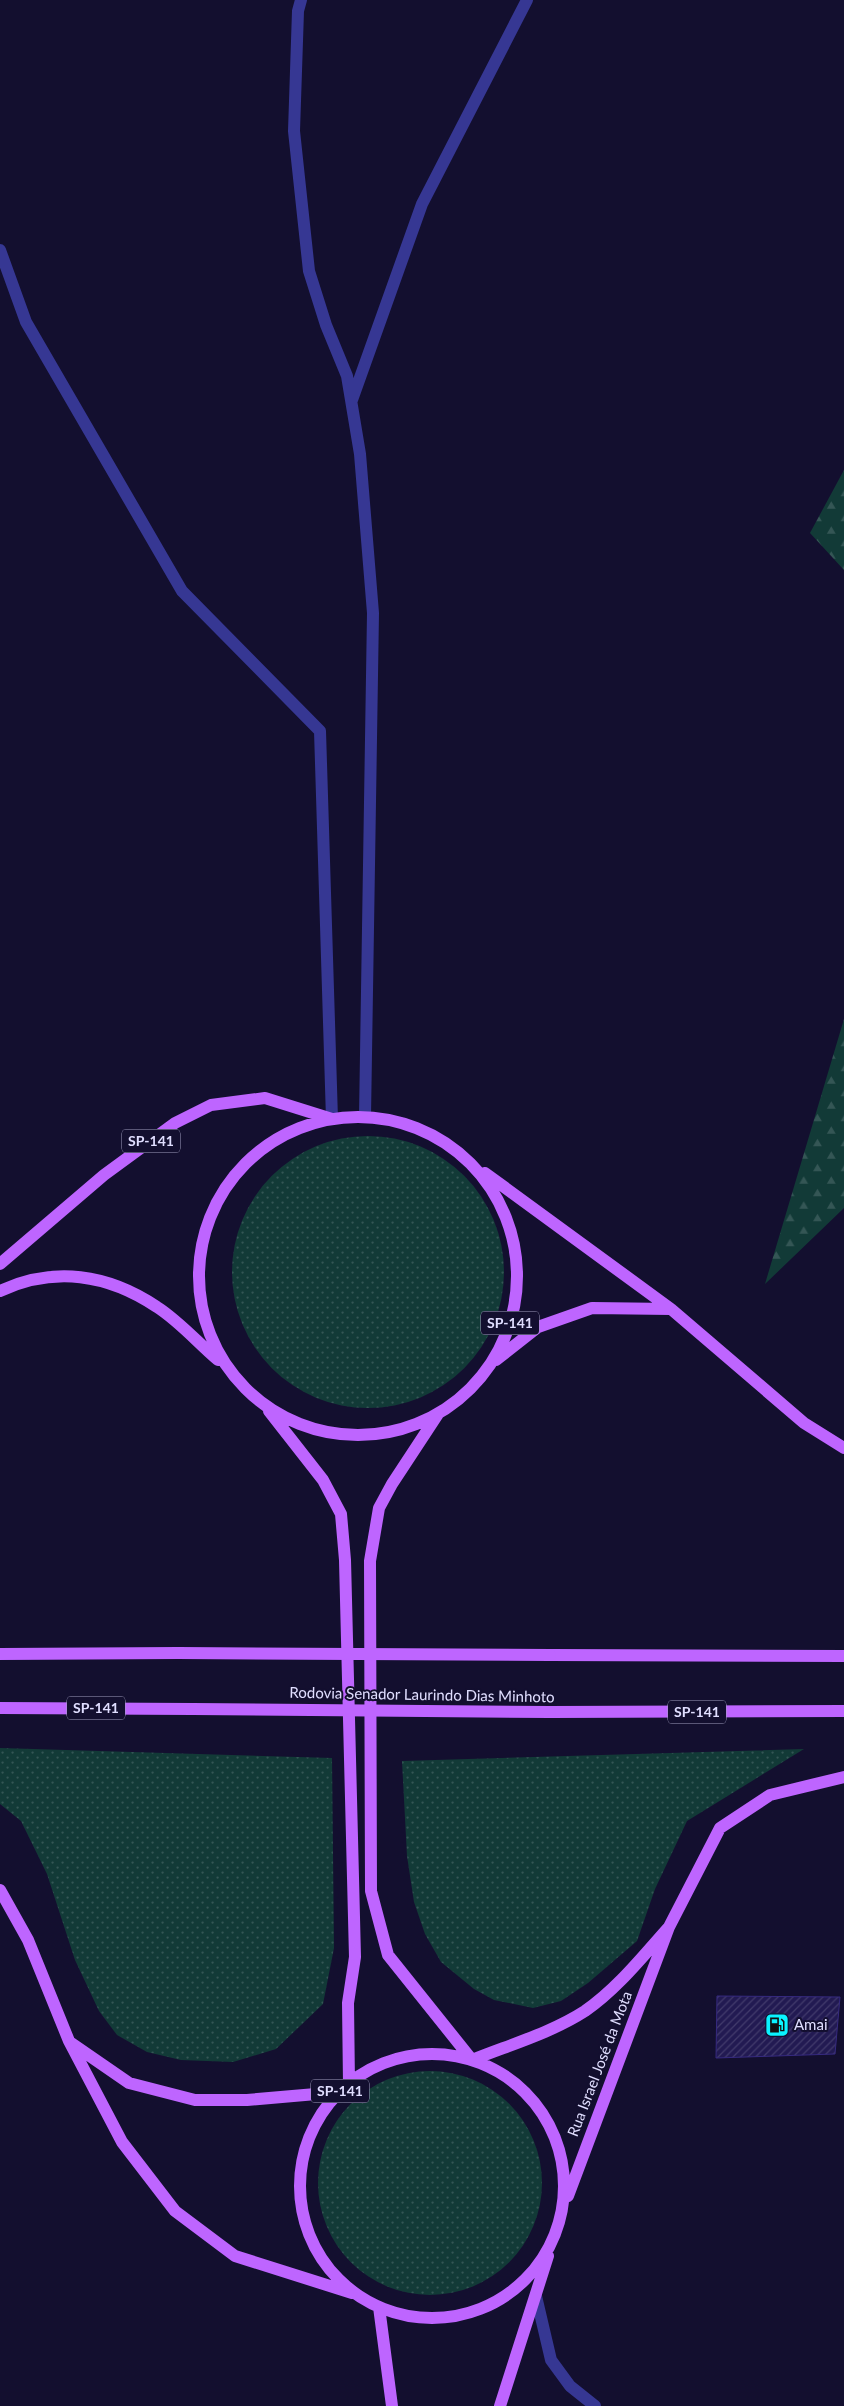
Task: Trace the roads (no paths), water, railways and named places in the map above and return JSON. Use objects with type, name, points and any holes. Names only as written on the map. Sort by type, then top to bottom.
[{"type":"main road","name":"SP-141","points":[[0,1264],[104,1175],[175,1123],[211,1104],[266,1098],[332,1119]]},
{"type":"main road","name":"SP-141","points":[[228,1370],[213,1344],[203,1317],[198,1288],[199,1259],[205,1230],[216,1202],[233,1178],[253,1156],[277,1139],[304,1126],[332,1119],[365,1117],[395,1121],[424,1131],[451,1146],[474,1166],[493,1190],[507,1218],[516,1246],[518,1277],[515,1308],[506,1337],[491,1364],[476,1383],[458,1400],[438,1414],[410,1426],[381,1434],[351,1435],[320,1431],[292,1421],[266,1407]]},
{"type":"main road","name":"SP-141","points":[[461,1155],[671,1309],[804,1423],[844,1448]]},
{"type":"main road","name":"SP-141","points":[[0,1291],[20,1282],[74,1275],[110,1282],[157,1307],[228,1370],[266,1407],[323,1480],[341,1514],[345,1560],[355,1957],[348,2003],[349,2084]]},
{"type":"main road","name":"SP-141","points":[[491,1364],[538,1327],[592,1308],[671,1309]]},
{"type":"main road","name":"SP-141","points":[[438,1414],[392,1484],[379,1508],[370,1561],[371,1891],[388,1955],[472,2060]]},
{"type":"main road","points":[[0,1654],[844,1656]]},
{"type":"main road","name":"Rodovia Senador Laurindo Dias Minhoto","points":[[0,1708],[550,1712],[844,1711]]},
{"type":"main road","name":"Rua Israel José da Mota","points":[[562,2213],[669,1927],[720,1828],[770,1795],[844,1777]]},
{"type":"main road","name":"SP-141","points":[[0,1890],[28,1940],[68,2041],[122,2142],[175,2211],[235,2256],[357,2294]]},
{"type":"main road","name":"Rua Israel José da Mota","points":[[472,2060],[545,2031],[585,2010],[627,1974],[669,1927]]},
{"type":"main road","name":"SP-141","points":[[68,2041],[129,2083],[196,2100],[247,2100],[339,2092]]},
{"type":"main road","name":"SP-141","points":[[433,2054],[472,2060],[507,2076],[527,2093],[543,2113],[555,2136],[563,2161],[565,2187],[562,2213],[554,2237],[542,2260],[524,2280],[504,2296],[481,2308],[456,2315],[430,2318],[404,2315],[380,2307],[357,2294],[337,2278],[321,2258],[309,2234],[302,2210],[300,2184],[303,2159],[308,2142],[323,2112],[339,2092],[382,2064],[407,2056],[433,2054]]},
{"type":"main road","points":[[500,2406],[554,2237]]},
{"type":"main road","points":[[380,2307],[392,2406]]},
{"type":"street","points":[[301,0],[298,11],[294,131],[309,271],[347,376],[360,454],[373,613],[365,1117]]},
{"type":"street","points":[[351,402],[422,204],[527,0]]},
{"type":"street","points":[[0,250],[26,322],[182,591],[320,731],[332,1119]]},
{"type":"street","points":[[536,2296],[551,2360],[570,2386],[595,2406]]},
{"type":"place","name":"Amai","points":[[777,2025]]}]
